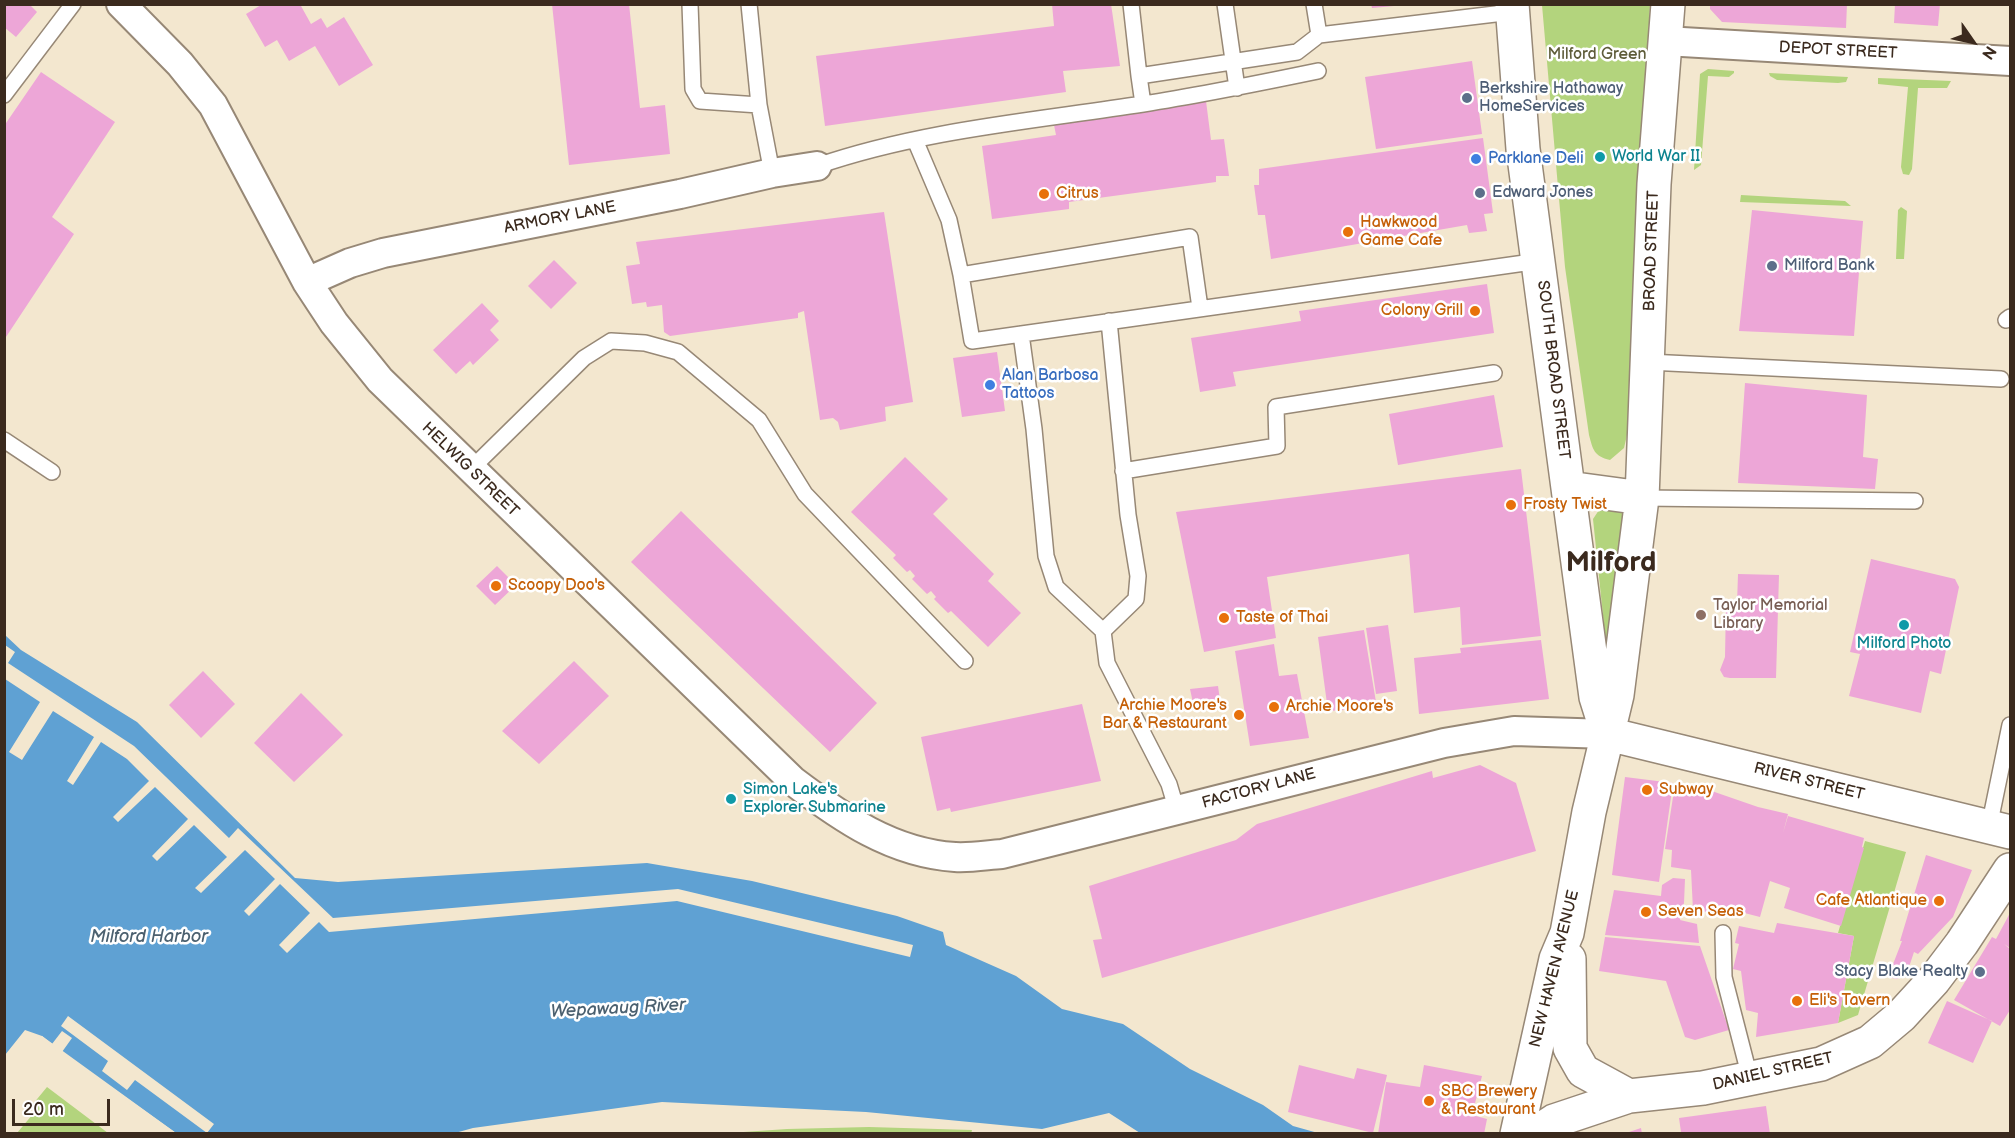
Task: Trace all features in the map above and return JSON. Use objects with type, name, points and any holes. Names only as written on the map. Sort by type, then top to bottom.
[{"type":"main road","name":"BROAD STREET","points":[[1608,734],[1617,695],[1641,498],[1654,184],[1668,4]]},
{"type":"main road","name":"SOUTH BROAD STREET","points":[[1512,8],[1523,149],[1596,697],[1608,734]]},
{"type":"main road","points":[[1568,488],[1641,498]]},
{"type":"main road","name":"RIVER STREET","points":[[1608,734],[2000,829]]},
{"type":"main road","name":"NEW HAVEN AVENUE","points":[[1517,1134],[1556,958],[1567,933],[1589,812],[1608,734]]},
{"type":"main road","name":"DANIEL STREET","points":[[1534,1134],[1554,1121],[1629,1096],[1703,1088],[1821,1064],[1870,1042],[1901,1016],[1934,980],[1962,943],[2010,870]]},
{"type":"main road","points":[[1567,933],[1570,1048],[1583,1071],[1629,1096]]},
{"type":"street","name":"HELWIG STREET","points":[[121,4],[180,64],[213,105],[308,282],[356,352],[415,416],[793,781],[869,833],[912,850]]},
{"type":"street","name":"DEPOT STREET","points":[[1665,41],[2010,61]]},
{"type":"street","name":"ARMORY LANE","points":[[308,282],[350,263],[383,254],[680,195],[772,173],[817,166]]},
{"type":"street","name":"FACTORY LANE","points":[[912,850],[958,857],[1002,854],[1370,760],[1480,736],[1514,731],[1608,734]]},
{"type":"lane","points":[[4,95],[73,4]]},
{"type":"lane","points":[[690,4],[693,89],[700,100],[759,105]]},
{"type":"lane","points":[[749,4],[759,105],[772,173]]},
{"type":"lane","points":[[1131,4],[1143,104]]},
{"type":"lane","points":[[1225,4],[1237,88]]},
{"type":"lane","points":[[1314,4],[1319,36]]},
{"type":"lane","points":[[1139,76],[1297,52],[1319,36],[1512,8]]},
{"type":"lane","points":[[817,166],[860,151],[963,129],[1143,104],[1318,71]]},
{"type":"lane","points":[[915,140],[949,220],[962,275],[972,341],[1539,261]]},
{"type":"lane","points":[[962,275],[1190,237],[1200,308]]},
{"type":"lane","points":[[1103,631],[1136,599],[1138,576],[1123,471],[1109,321]]},
{"type":"lane","points":[[1021,334],[1034,429],[1046,555],[1056,587],[1103,631],[1107,663],[1169,784],[1177,811]]},
{"type":"lane","points":[[471,470],[584,358],[611,341],[645,343],[678,352],[759,420],[805,494],[965,662]]},
{"type":"lane","points":[[1648,362],[2001,379]]},
{"type":"lane","points":[[1123,471],[1277,446],[1276,406],[1494,373]]},
{"type":"lane","points":[[4,440],[52,472]]},
{"type":"lane","points":[[1641,498],[1915,501]]},
{"type":"lane","points":[[2000,829],[2010,725]]},
{"type":"lane","points":[[1723,933],[1724,977],[1750,1078]]},
{"type":"green space","name":"Milford Green","points":[[1542,5],[1650,5],[1627,435],[1624,448],[1610,460],[1595,452],[1589,435],[1565,267]]},
{"type":"green space","points":[[1708,69],[1734,71],[1734,73],[1729,77],[1708,76],[1701,165],[1694,170],[1700,74]]},
{"type":"green space","points":[[1769,73],[1848,77],[1846,82],[1838,83],[1777,80]]},
{"type":"green space","points":[[1878,78],[1951,81],[1947,88],[1918,88],[1912,169],[1909,175],[1903,174],[1901,167],[1908,87],[1878,84]]},
{"type":"green space","points":[[1741,195],[1845,201],[1851,206],[1740,202]]},
{"type":"green space","points":[[1901,207],[1907,211],[1904,259],[1896,259],[1898,210]]},
{"type":"green space","points":[[1622,509],[1625,511],[1607,654],[1593,519],[1599,510]]},
{"type":"green space","points":[[1865,841],[1906,852],[1858,1015],[1838,1023],[1854,936],[1838,933]]},
{"type":"green space","points":[[47,1087],[108,1133],[17,1133],[38,1108],[33,1104]]},
{"type":"green space","points":[[869,1127],[972,1130],[971,1134],[729,1133],[787,1129]]},
{"type":"water","name":"Milford Harbor","points":[[5,635],[21,650],[137,722],[295,878],[338,882],[647,863],[752,881],[897,916],[943,932],[946,945],[1016,976],[1062,1009],[1123,1024],[1190,1069],[1263,1105],[1293,1126],[1318,1133],[1140,1133],[1109,1113],[1042,1129],[866,1112],[662,1102],[473,1128],[455,1133],[176,1133],[42,1036],[25,1030],[5,1055]]},
{"type":"pier","points":[[5,645],[15,652],[8,663],[134,746],[229,838],[238,828],[333,918],[678,889],[913,945],[910,957],[677,901],[329,932],[319,922],[287,953],[279,945],[310,913],[280,884],[249,916],[244,911],[275,879],[245,850],[201,893],[195,888],[227,857],[194,825],[157,861],[152,856],[188,819],[155,787],[118,822],[113,817],[149,781],[127,759],[101,742],[73,785],[67,781],[94,737],[53,711],[22,760],[9,752],[40,702],[5,679]]},
{"type":"pier","points":[[68,1016],[214,1124],[207,1133],[135,1080],[127,1090],[102,1071],[108,1061],[61,1026]]},
{"type":"pier","points":[[62,1031],[72,1038],[62,1052],[176,1133],[171,1134],[40,1039],[42,1036],[52,1044]]},
{"type":"building","points":[[4,4],[29,4],[37,12],[16,37],[4,27]]},
{"type":"building","points":[[552,4],[629,4],[640,108],[665,105],[670,154],[569,165]]},
{"type":"building","points":[[1052,4],[1111,4],[1120,66],[1063,71],[1066,92],[825,126],[816,56],[1054,26]]},
{"type":"building","points":[[1371,4],[1394,4],[1394,6],[1372,8]]},
{"type":"building","points":[[1710,4],[1847,4],[1846,28],[1722,22],[1710,9]]},
{"type":"building","points":[[1895,4],[1940,4],[1938,26],[1894,23]]},
{"type":"building","points":[[261,5],[304,5],[301,6],[311,24],[321,18],[327,28],[344,17],[373,65],[339,86],[315,46],[289,61],[277,40],[265,47],[246,14]]},
{"type":"building","points":[[1472,61],[1482,134],[1376,149],[1365,77]]},
{"type":"building","points":[[41,72],[115,122],[52,217],[74,234],[4,340],[4,126]]},
{"type":"building","points":[[1206,101],[1211,140],[1224,139],[1229,176],[1216,176],[1216,182],[1069,202],[1069,209],[992,219],[982,146],[1056,135],[1054,125]]},
{"type":"building","points":[[1483,138],[1493,213],[1484,214],[1487,231],[1469,233],[1467,225],[1271,259],[1265,215],[1258,215],[1254,185],[1259,185],[1259,169]]},
{"type":"building","points":[[1752,210],[1863,221],[1854,336],[1739,331]]},
{"type":"building","points":[[884,212],[913,402],[885,407],[886,421],[840,430],[838,422],[833,418],[820,420],[804,311],[798,313],[798,318],[670,336],[664,332],[662,305],[647,307],[646,302],[632,304],[626,266],[640,264],[636,242]]},
{"type":"building","points":[[554,260],[577,283],[551,309],[528,286]]},
{"type":"building","points":[[1487,284],[1494,333],[1233,372],[1236,386],[1200,392],[1191,338],[1301,321],[1299,311]]},
{"type":"building","points":[[482,303],[499,321],[490,330],[499,340],[473,365],[470,361],[456,374],[433,350]]},
{"type":"building","points":[[997,352],[1005,411],[962,417],[953,358]]},
{"type":"building","points":[[1745,383],[1867,395],[1863,457],[1878,459],[1875,489],[1738,483]]},
{"type":"building","points":[[1494,395],[1503,447],[1398,465],[1389,414]]},
{"type":"building","points":[[905,457],[948,499],[933,514],[994,574],[988,581],[1021,613],[988,647],[951,611],[948,613],[934,599],[936,597],[931,591],[927,594],[912,579],[915,576],[910,570],[907,572],[893,558],[896,555],[851,512]]},
{"type":"building","points":[[1521,469],[1541,636],[1462,645],[1460,607],[1414,613],[1409,554],[1267,577],[1276,638],[1204,652],[1176,512]]},
{"type":"building","points":[[681,511],[877,703],[830,752],[631,562]]},
{"type":"building","name":"Milford Photo","points":[[1871,559],[1955,579],[1959,587],[1941,674],[1930,671],[1921,713],[1849,696],[1860,654],[1850,652]]},
{"type":"building","name":"Scoopy Doo's","points":[[497,566],[516,585],[495,605],[476,586]]},
{"type":"building","points":[[1738,574],[1779,575],[1776,678],[1730,678],[1724,677],[1720,670],[1725,657],[1726,604],[1737,604]]},
{"type":"building","points":[[1388,625],[1397,691],[1376,694],[1366,628]]},
{"type":"building","points":[[1364,630],[1377,708],[1328,711],[1318,637]]},
{"type":"building","points":[[1541,640],[1549,699],[1419,714],[1414,658],[1461,653],[1460,648]]},
{"type":"building","name":"Archie Moore's","points":[[1274,644],[1279,676],[1297,674],[1309,738],[1250,746],[1235,651]]},
{"type":"building","points":[[574,661],[609,696],[539,764],[502,731]]},
{"type":"building","points":[[203,671],[235,704],[201,738],[169,705]]},
{"type":"building","points":[[1218,686],[1220,700],[1193,703],[1190,689]]},
{"type":"building","points":[[301,693],[343,735],[294,782],[254,743]]},
{"type":"building","points":[[1082,704],[1101,781],[951,812],[950,808],[937,811],[921,737]]},
{"type":"building","points":[[1480,765],[1516,783],[1536,851],[1102,978],[1093,940],[1102,939],[1089,886],[1236,840],[1257,824],[1432,771],[1433,778]]},
{"type":"building","points":[[1625,777],[1673,783],[1659,882],[1612,875]]},
{"type":"building","points":[[1675,784],[1703,788],[1758,807],[1788,814],[1783,833],[1788,816],[1864,838],[1862,847],[1864,848],[1841,926],[1784,908],[1790,888],[1770,881],[1760,917],[1729,909],[1727,915],[1693,910],[1691,870],[1671,867],[1672,850],[1665,849]]},
{"type":"building","points":[[1926,855],[1972,870],[1953,917],[1918,954],[1914,952],[1910,964],[1897,979],[1888,977],[1902,941],[1900,941]]},
{"type":"building","name":"Seven Seas","points":[[1673,878],[1685,879],[1684,903],[1680,920],[1697,924],[1699,943],[1605,935],[1614,890],[1661,896],[1662,885]]},
{"type":"building","points":[[2010,913],[2010,948],[2004,944],[2010,949],[2010,1010],[2000,1026],[1954,1000],[1992,937],[1996,939]]},
{"type":"building","points":[[1777,923],[1854,936],[1838,1023],[1756,1037],[1758,1013],[1746,1010],[1741,971],[1733,969],[1739,944],[1735,943],[1739,926],[1774,933]]},
{"type":"building","points":[[1605,937],[1700,946],[1729,1030],[1695,1040],[1685,1037],[1666,981],[1599,971]]},
{"type":"building","points":[[1947,1001],[1992,1021],[1973,1063],[1928,1043]]},
{"type":"building","points":[[1299,1065],[1354,1079],[1357,1068],[1387,1075],[1373,1133],[1288,1112]]},
{"type":"building","name":"SBC Brewery & Restaurant","points":[[1424,1065],[1482,1076],[1472,1115],[1487,1119],[1484,1134],[1378,1134],[1386,1082],[1420,1087]]},
{"type":"building","points":[[1766,1106],[1770,1134],[1681,1132],[1679,1118]]},
{"type":"building","points":[[1641,1128],[1642,1134],[1626,1134],[1626,1133]]},
{"type":"place","name":"Berkshire Hathaway HomeServices","points":[[1467,98]]},
{"type":"place","name":"World War II","points":[[1600,157]]},
{"type":"place","name":"Parklane Deli","points":[[1476,159]]},
{"type":"place","name":"Edward Jones","points":[[1480,193]]},
{"type":"place","name":"Citrus","points":[[1044,194]]},
{"type":"place","name":"Hawkwood Game Cafe","points":[[1348,232]]},
{"type":"place","name":"Milford Bank","points":[[1772,266]]},
{"type":"place","name":"Colony Grill","points":[[1475,311]]},
{"type":"place","name":"Alan Barbosa Tattoos","points":[[990,385]]},
{"type":"place","name":"Frosty Twist","points":[[1511,505]]},
{"type":"place","name":"Scoopy Doo's","points":[[496,586]]},
{"type":"place","name":"Taylor Memorial Library","points":[[1701,615]]},
{"type":"place","name":"Taste of Thai","points":[[1224,618]]},
{"type":"place","name":"Milford Photo","points":[[1904,625]]},
{"type":"place","name":"Archie Moore's","points":[[1274,707]]},
{"type":"place","name":"Archie Moore's Bar & Restaurant","points":[[1239,715]]},
{"type":"place","name":"Subway","points":[[1647,790]]},
{"type":"place","name":"Simon Lake's Explorer Submarine","points":[[731,799]]},
{"type":"place","name":"Cafe Atlantique","points":[[1939,901]]},
{"type":"place","name":"Seven Seas","points":[[1646,912]]},
{"type":"place","name":"Stacy Blake Realty","points":[[1980,972]]},
{"type":"place","name":"Eli's Tavern","points":[[1797,1001]]},
{"type":"place","name":"SBC Brewery & Restaurant","points":[[1429,1101]]},
{"type":"district","name":"Milford","points":[[1611,564]]},
{"type":"water label","name":"Wepawaug River","points":[[618,1009]]}]
